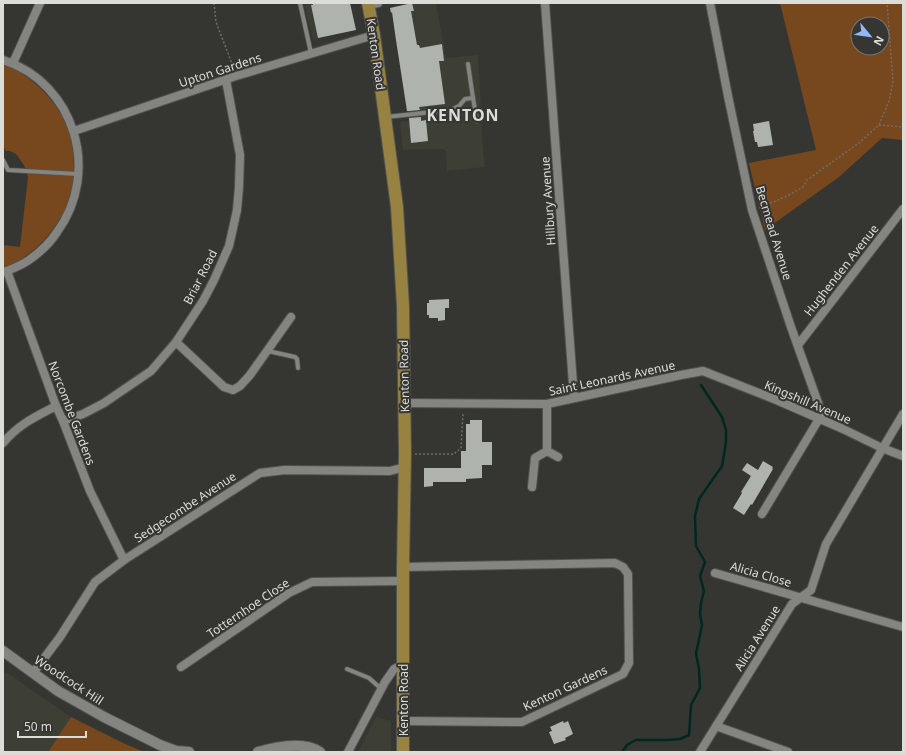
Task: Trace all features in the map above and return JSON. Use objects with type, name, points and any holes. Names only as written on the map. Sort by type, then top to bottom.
[{"type":"main road","name":"Kenton Road","points":[[372,4],[374,35],[397,207],[403,306],[405,404],[403,752]]},
{"type":"street","points":[[13,63],[40,3]]},
{"type":"street","name":"Hillbury Avenue","points":[[545,3],[574,398]]},
{"type":"street","name":"Becmead Avenue","points":[[710,3],[752,210],[822,414],[819,419]]},
{"type":"street","name":"Upton Gardens","points":[[74,131],[236,76],[374,35]]},
{"type":"street","points":[[3,60],[13,63],[29,72],[45,84],[56,97],[65,111],[74,131],[79,167],[75,198],[70,211],[57,233],[29,260],[5,272]]},
{"type":"street","name":"Briar Road","points":[[63,421],[83,414],[104,403],[151,371],[176,342],[203,301],[214,280],[229,246],[237,210],[239,187],[240,155],[226,80]]},
{"type":"street","name":"Hughenden Avenue","points":[[798,345],[903,209]]},
{"type":"street","name":"Norcombe Gardens","points":[[5,272],[90,491],[124,560]]},
{"type":"street","points":[[176,342],[224,387],[233,390],[240,386],[250,375],[291,317]]},
{"type":"street","name":"Saint Leonards Avenue","points":[[405,404],[547,404],[703,371]]},
{"type":"street","name":"Kingshill Avenue","points":[[703,371],[774,399],[903,456]]},
{"type":"street","points":[[547,404],[547,450]]},
{"type":"street","points":[[3,443],[11,434],[26,422],[56,406]]},
{"type":"street","name":"Alicia Avenue","points":[[700,752],[792,604],[811,590],[826,544],[903,414]]},
{"type":"street","points":[[762,514],[819,419]]},
{"type":"street","points":[[547,450],[558,456]]},
{"type":"street","points":[[532,487],[535,458],[547,450]]},
{"type":"street","name":"Sedgecombe Avenue","points":[[32,673],[60,637],[95,582],[124,560],[260,473],[285,470],[390,471],[405,467]]},
{"type":"street","name":"Kenton Gardens","points":[[403,567],[615,563],[623,567],[628,574],[629,664],[622,674],[522,722],[403,721]]},
{"type":"street","name":"Alicia Close","points":[[715,573],[903,627]]},
{"type":"street","name":"Totternhoe Close","points":[[182,667],[289,593],[312,582],[404,581]]},
{"type":"street","name":"Woodcock Hill","points":[[3,651],[58,691],[117,724],[160,745],[176,751],[189,752]]},
{"type":"street","points":[[348,752],[385,682],[394,669],[404,664]]},
{"type":"street","points":[[716,726],[788,752]]},
{"type":"street","points":[[258,752],[270,748],[298,746],[320,752]]},
{"type":"lane","points":[[300,3],[312,53]]},
{"type":"lane","points":[[468,64],[476,122]]},
{"type":"lane","points":[[385,117],[450,110],[465,100],[473,98]]},
{"type":"lane","points":[[3,160],[8,170],[79,174]]},
{"type":"lane","points":[[268,351],[295,357],[297,359],[298,368]]},
{"type":"lane","points":[[347,669],[369,678],[382,688]]},
{"type":"path","points":[[214,3],[216,22],[236,76]]},
{"type":"path","points":[[752,210],[787,196],[803,187],[807,180],[859,143],[879,124],[889,101],[894,81],[886,3]]},
{"type":"path","points":[[879,124],[903,127]]},
{"type":"path","points":[[405,454],[454,454],[462,448],[463,404]]},
{"type":"shaded area","points":[[304,3],[350,3],[356,30],[313,40]]},
{"type":"shaded area","points":[[413,3],[436,3],[446,58],[478,55],[485,167],[447,171],[446,151],[442,149],[403,150],[400,122],[408,121],[391,10],[394,7]]},
{"type":"shaded area","points":[[780,3],[903,3],[903,140],[882,138],[839,177],[765,230],[749,163],[816,150]]},
{"type":"shaded area","points":[[3,64],[15,69],[39,87],[62,115],[72,141],[74,174],[73,187],[69,202],[51,231],[30,253],[14,263],[3,267],[3,245],[20,247],[28,177],[24,165],[16,154],[6,151],[3,146]]},
{"type":"shaded area","points":[[6,672],[71,717],[48,752],[3,752],[3,673]]},
{"type":"shaded area","points":[[71,717],[125,744],[145,752],[48,752]]},
{"type":"shaded area","points":[[376,717],[391,721],[391,752],[358,752]]},
{"type":"building","points":[[312,3],[350,3],[356,30],[318,38],[311,5],[313,5]]},
{"type":"building","points":[[412,3],[414,11],[411,11],[417,45],[419,45],[420,48],[442,44],[444,61],[439,61],[445,104],[419,107],[420,110],[407,111],[392,12],[391,13],[390,8]]},
{"type":"building","points":[[421,117],[421,121],[426,120],[428,141],[411,143],[409,118]]},
{"type":"building","points":[[769,121],[773,145],[758,147],[757,142],[755,142],[753,124]]},
{"type":"building","points":[[449,299],[449,308],[445,308],[445,320],[438,321],[438,318],[429,318],[429,315],[427,315],[427,303],[429,303],[429,300]]},
{"type":"building","points":[[470,420],[482,420],[482,442],[492,442],[492,465],[482,465],[482,478],[466,479],[466,482],[433,482],[433,486],[424,487],[424,468],[461,468],[461,451],[466,451],[466,424],[470,424]]},
{"type":"building","points":[[763,461],[773,467],[773,469],[752,505],[751,504],[744,515],[733,508],[751,476],[742,470],[747,463],[758,470]]},
{"type":"building","points":[[563,721],[564,723],[568,721],[573,734],[565,738],[566,740],[554,744],[549,732],[552,731],[550,727]]},
{"type":"waterway","points":[[622,752],[627,745],[636,740],[680,739],[689,735],[691,705],[700,688],[699,669],[696,654],[702,625],[700,614],[704,591],[700,576],[705,562],[696,546],[695,516],[699,499],[722,466],[726,442],[726,430],[722,417],[701,385]]},
{"type":"district","name":"KENTON","points":[[463,115]]}]
